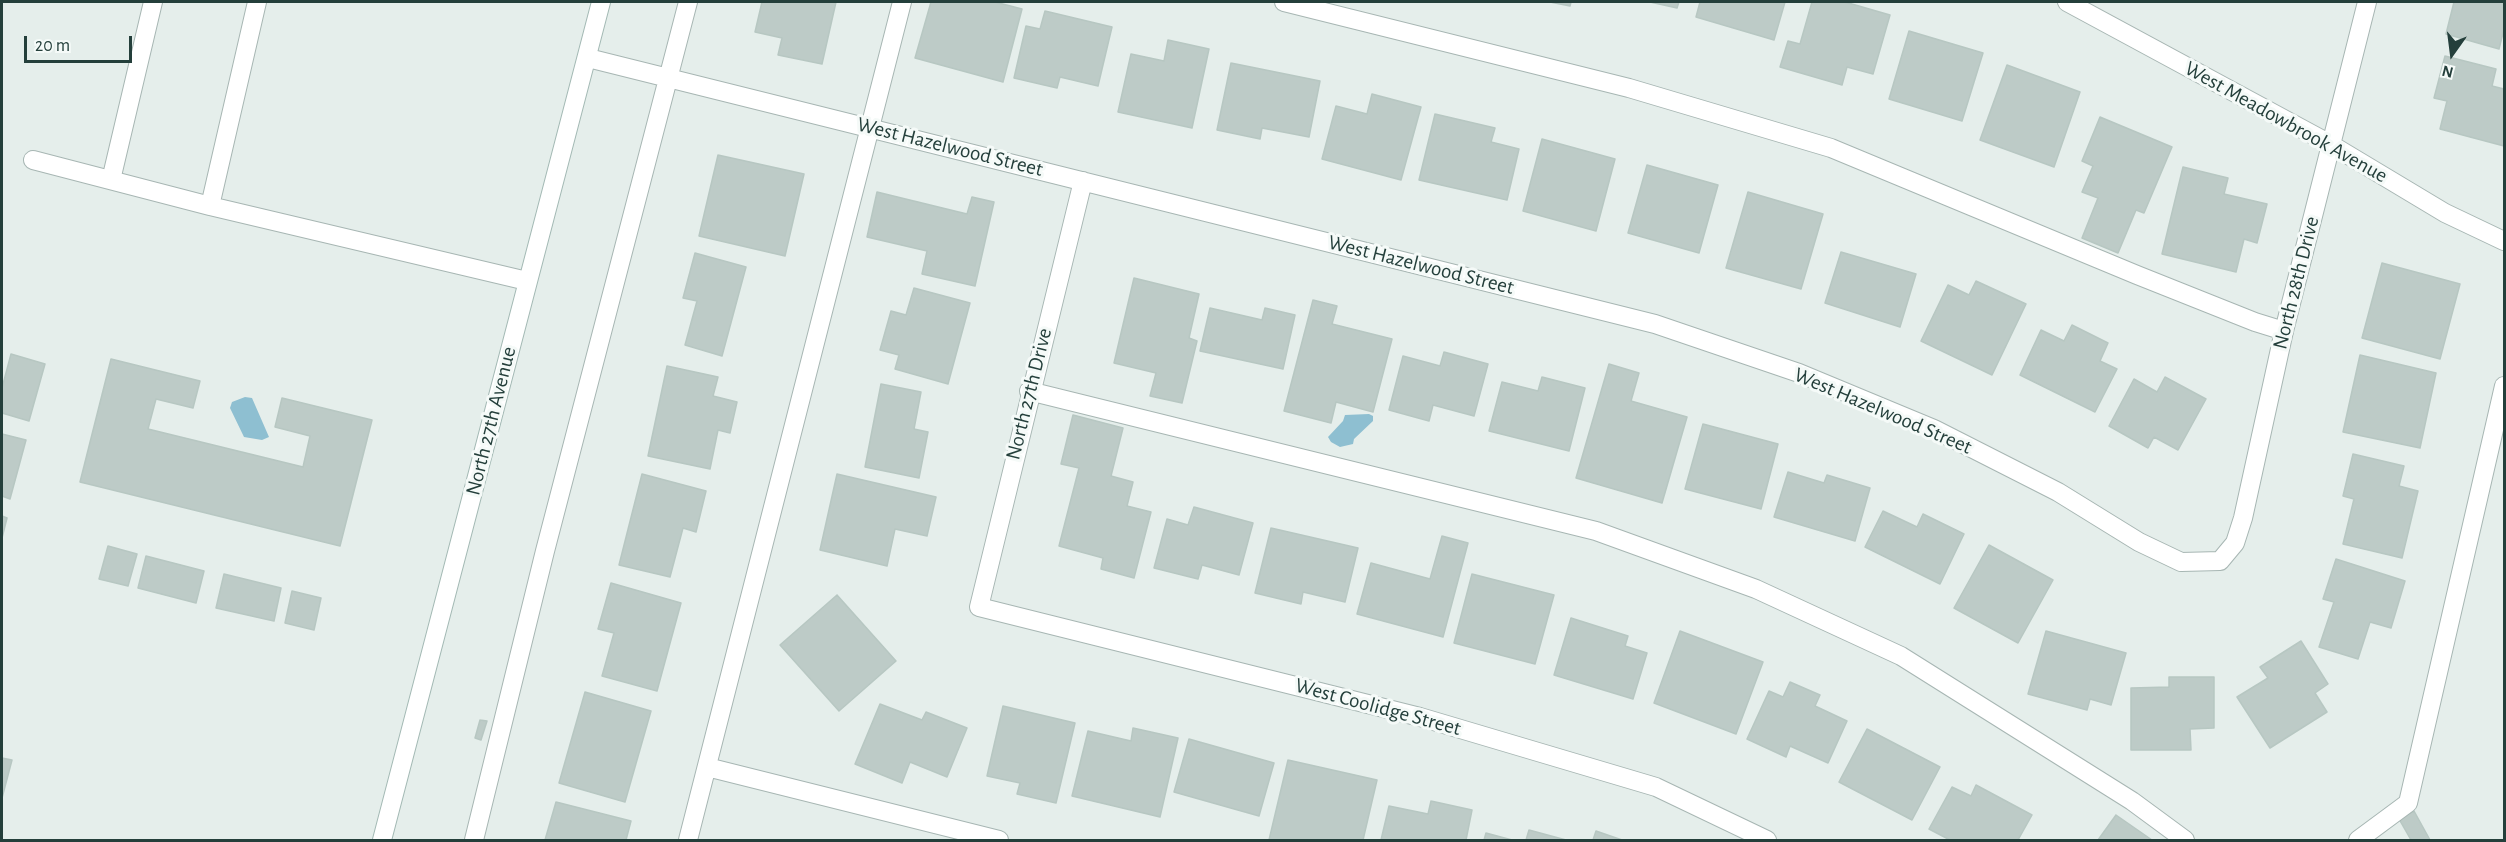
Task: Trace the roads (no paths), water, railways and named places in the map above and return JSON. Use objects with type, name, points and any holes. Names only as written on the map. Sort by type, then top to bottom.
[{"type":"street","points":[[111,180],[153,2]]},
{"type":"street","points":[[210,206],[257,2]]},
{"type":"street","name":"North 27th Avenue","points":[[382,840],[601,2]]},
{"type":"street","points":[[474,840],[545,551],[687,2]]},
{"type":"street","points":[[688,840],[902,2]]},
{"type":"street","points":[[1284,2],[1629,88],[1832,148],[2137,276],[2284,331]]},
{"type":"street","name":"West Meadowbrook Avenue","points":[[2067,2],[2330,144],[2445,213],[2505,241]]},
{"type":"street","name":"North 28th Drive","points":[[2220,561],[2235,543],[2243,518],[2284,331],[2367,2]]},
{"type":"street","name":"West Hazelwood Street","points":[[588,58],[871,126],[1655,324],[1799,373],[1934,429],[2058,492],[2139,542],[2181,562],[2220,561]]},
{"type":"street","points":[[33,160],[210,206],[527,281]]},
{"type":"street","name":"North 27th Drive","points":[[979,607],[1029,391],[1083,181]]},
{"type":"street","points":[[2358,840],[2408,803],[2505,386]]},
{"type":"street","points":[[1029,391],[1596,531],[1756,589],[1901,657],[2132,801],[2185,840]]},
{"type":"street","name":"West Coolidge Street","points":[[979,607],[1465,730],[1656,787],[1767,840]]},
{"type":"street","points":[[707,767],[999,840]]},
{"type":"water","points":[[245,397],[252,398],[269,437],[262,440],[244,437],[230,408],[232,402]]},
{"type":"water","points":[[1369,414],[1373,416],[1373,421],[1354,439],[1353,444],[1340,447],[1331,442],[1328,437],[1343,421],[1345,415]]}]
